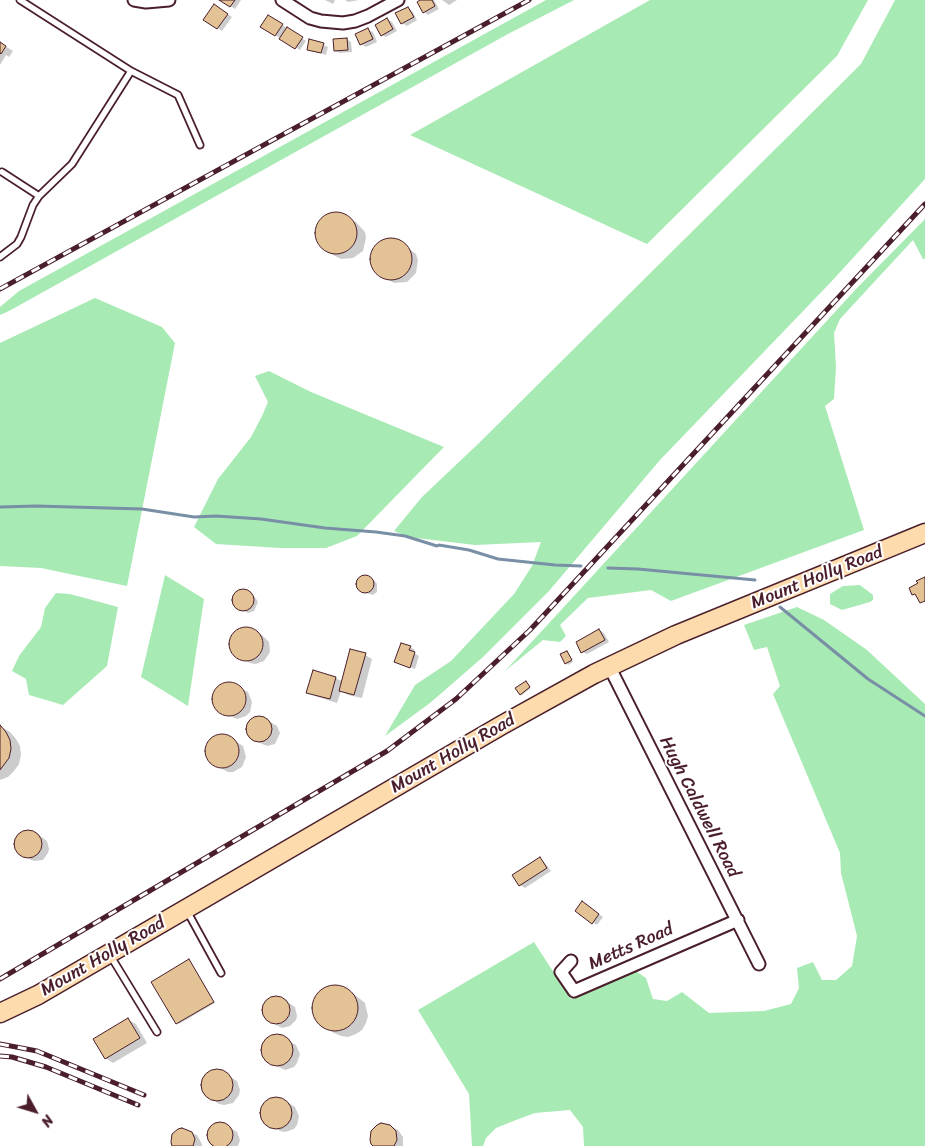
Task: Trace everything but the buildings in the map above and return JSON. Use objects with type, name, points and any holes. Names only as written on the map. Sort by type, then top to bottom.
[{"type":"main road","name":"Mount Holly Road","points":[[0,1013],[38,996],[502,725],[609,666],[676,635],[925,533]]},
{"type":"street","points":[[134,0],[146,2],[163,1]]},
{"type":"street","points":[[282,0],[310,18],[343,23],[368,16],[398,0]]},
{"type":"street","name":"Hugh Caldwell Road","points":[[609,666],[759,964]]},
{"type":"street","name":"Metts Road","points":[[570,961],[561,972],[574,991],[738,920]]},
{"type":"lane","points":[[20,0],[131,71],[178,95],[200,145]]},
{"type":"lane","points":[[0,257],[17,244],[33,205],[39,196],[72,164],[131,71]]},
{"type":"lane","points":[[2,172],[39,196]]},
{"type":"lane","points":[[186,909],[221,973]]},
{"type":"lane","points":[[109,954],[156,1032]]},
{"type":"green space","points":[[546,0],[574,0],[508,34],[0,315],[0,307],[19,291]]},
{"type":"green space","points":[[650,0],[868,0],[837,56],[647,244],[410,135]]},
{"type":"green space","points":[[895,0],[925,0],[925,179],[831,282],[660,460],[549,591],[483,657],[430,703],[385,736],[415,685],[451,661],[514,594],[532,566],[541,542],[475,545],[408,537],[394,531],[422,497],[479,443],[861,64]]},
{"type":"green space","points":[[925,219],[925,259],[923,259],[913,240],[840,319],[834,333],[836,367],[834,399],[825,406],[864,530],[671,601],[651,590],[588,598],[560,625],[566,636],[560,642],[543,640],[505,671],[857,288]]},
{"type":"green space","points":[[95,298],[162,327],[175,343],[127,586],[41,568],[0,566],[0,343]]},
{"type":"green space","points":[[269,371],[311,392],[444,447],[357,536],[326,548],[280,548],[216,544],[194,527],[218,479],[251,437],[262,416],[268,402],[255,376]]},
{"type":"green space","points":[[165,575],[204,599],[188,706],[141,677]]},
{"type":"green space","points":[[860,585],[873,595],[873,600],[842,610],[830,604],[830,594],[843,586]]},
{"type":"green space","points":[[56,593],[70,594],[118,607],[107,666],[63,705],[29,695],[26,679],[12,671],[19,656],[41,627],[45,608]]},
{"type":"green space","points":[[797,607],[824,620],[867,650],[925,704],[925,1146],[584,1146],[583,1127],[570,1110],[535,1113],[496,1128],[486,1138],[483,1146],[472,1146],[469,1094],[418,1010],[534,942],[571,999],[634,970],[646,978],[653,999],[667,1001],[682,992],[709,1013],[764,1011],[791,1004],[799,988],[797,968],[813,962],[822,980],[836,980],[852,966],[857,936],[841,873],[840,853],[773,694],[780,686],[767,647],[754,650],[744,625]]},
{"type":"waterway","points":[[0,507],[37,506],[142,509],[194,517],[216,516],[261,519],[405,536],[437,546],[469,550],[498,559],[581,566]]},
{"type":"waterway","points":[[608,568],[755,580]]},
{"type":"waterway","points":[[780,607],[868,679],[925,716]]},
{"type":"railway","points":[[0,289],[529,0]]},
{"type":"railway","points":[[0,979],[387,751],[456,699],[530,630],[925,204]]},
{"type":"railway","points":[[0,1044],[37,1051],[144,1095]]},
{"type":"railway","points":[[0,1056],[12,1057],[46,1067],[138,1105]]}]
